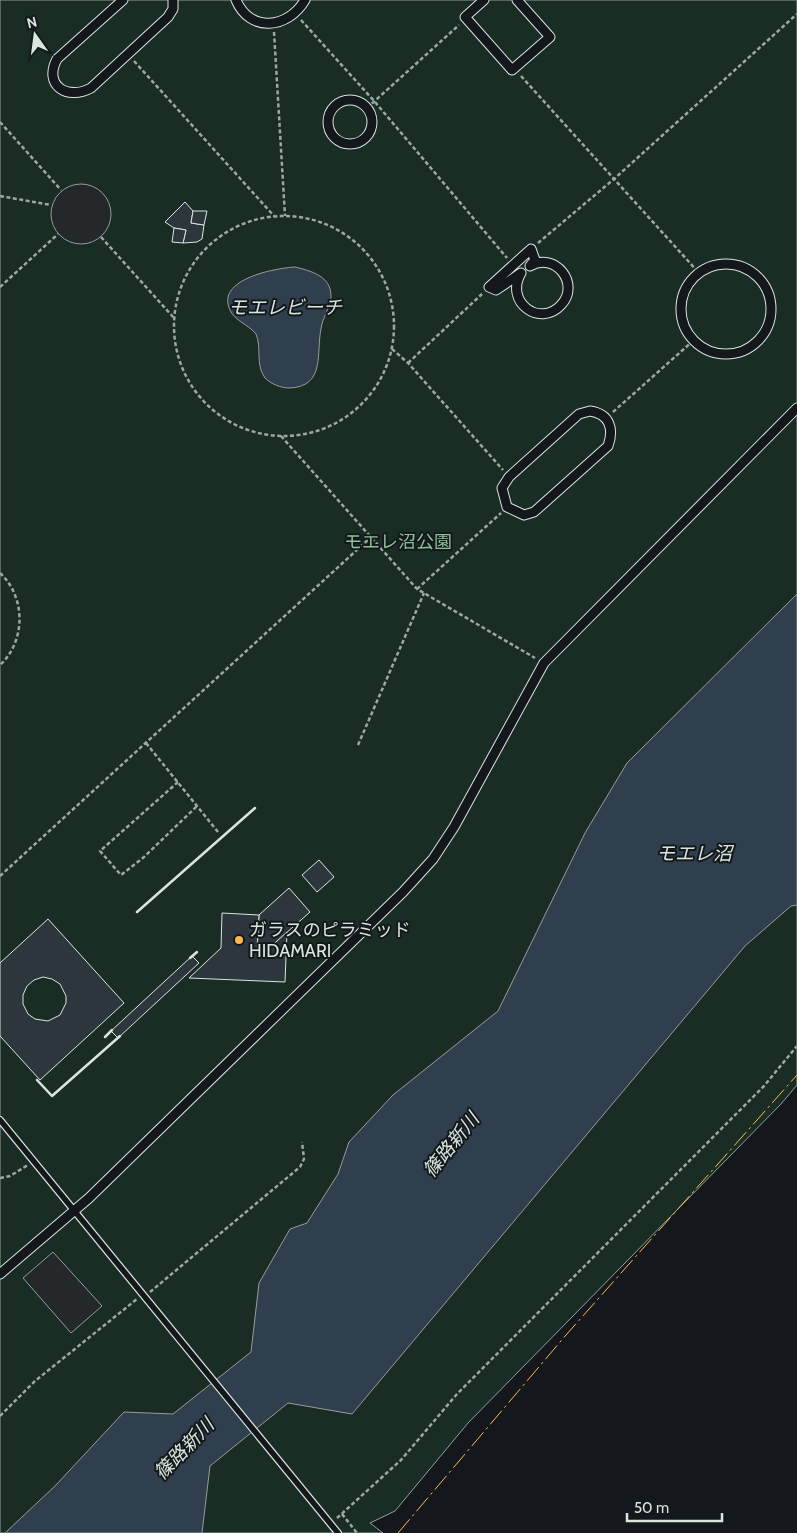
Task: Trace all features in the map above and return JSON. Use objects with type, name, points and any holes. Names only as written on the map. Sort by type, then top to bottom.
[{"type":"street","points":[[123,0],[57,59],[52,67],[52,75],[60,88],[66,93],[82,93],[91,88],[168,17],[173,9],[173,0]]},
{"type":"street","points":[[236,0],[249,17],[257,21],[273,23],[295,14],[305,0]]},
{"type":"street","points":[[484,0],[465,17],[512,70],[550,38],[517,0]]},
{"type":"street","points":[[353,100],[371,105],[372,126],[364,139],[350,144],[343,142],[332,134],[328,120],[330,113],[339,103],[353,100]]},
{"type":"street","points":[[531,249],[535,260],[530,266],[542,261],[550,262],[564,274],[568,291],[559,307],[544,314],[528,310],[521,304],[515,289],[516,281],[521,273],[496,290],[489,287],[531,249]]},
{"type":"street","points":[[728,264],[742,267],[754,274],[764,284],[770,297],[771,311],[768,325],[762,337],[752,346],[741,352],[716,353],[704,348],[694,340],[686,330],[682,318],[682,305],[684,292],[699,273],[714,266],[728,264]]},
{"type":"street","points":[[0,1274],[74,1211],[403,892],[433,859],[454,827],[544,663],[797,408]]},
{"type":"street","points":[[590,411],[599,413],[606,418],[611,426],[612,434],[608,446],[534,512],[524,515],[507,507],[502,488],[509,477],[579,414],[590,411]]},
{"type":"lane","points":[[0,1120],[338,1533]]},
{"type":"path","points":[[295,14],[371,105],[513,265]]},
{"type":"path","points":[[531,249],[614,179],[797,14]]},
{"type":"path","points":[[371,105],[466,19]]},
{"type":"path","points":[[273,23],[285,217]]},
{"type":"path","points":[[128,54],[275,217]]},
{"type":"path","points":[[514,68],[699,273]]},
{"type":"path","points":[[0,122],[61,190]]},
{"type":"path","points":[[0,196],[51,205]]},
{"type":"path","points":[[275,217],[285,217],[298,217],[332,227],[360,246],[382,276],[393,312],[392,349],[386,367],[377,384],[366,398],[352,411],[320,429],[281,436],[264,435],[247,429],[214,412],[190,382],[181,364],[174,335],[174,318],[177,302],[189,271],[208,248],[228,231],[244,224],[275,217]]},
{"type":"path","points":[[0,287],[58,234]]},
{"type":"path","points":[[101,236],[174,318]]},
{"type":"path","points":[[408,363],[489,287]]},
{"type":"path","points":[[606,418],[694,340]]},
{"type":"path","points":[[392,349],[408,363],[509,477]]},
{"type":"path","points":[[281,436],[417,589],[544,663]]},
{"type":"path","points":[[417,589],[507,507]]},
{"type":"path","points":[[0,876],[370,538]]},
{"type":"path","points":[[0,573],[13,587],[20,614],[17,638],[6,660],[0,665]]},
{"type":"path","points":[[358,746],[425,593]]},
{"type":"path","points":[[146,743],[218,832]]},
{"type":"path","points":[[178,782],[100,851],[120,874],[144,858],[197,806]]},
{"type":"path","points":[[330,1523],[401,1460],[457,1394],[764,1086],[797,1046]]},
{"type":"path","points":[[0,1416],[35,1381],[144,1295],[300,1167],[304,1159],[302,1142]]},
{"type":"path","points":[[0,1178],[10,1176],[33,1162]]},
{"type":"path","points":[[342,1514],[357,1533]]},
{"type":"green space","name":"モエレ沼公園","points":[[0,0],[797,0],[797,1085],[781,1104],[468,1423],[395,1511],[370,1523],[383,1533],[0,1533]]},
{"type":"shaded area","points":[[75,184],[87,184],[98,189],[106,197],[111,208],[109,226],[98,239],[87,244],[75,244],[64,239],[56,231],[51,220],[51,208],[56,197],[64,189]]},
{"type":"shaded area","points":[[53,1252],[102,1306],[71,1333],[23,1278]]},
{"type":"water","name":"モエレビーチ","points":[[295,267],[307,270],[324,279],[328,284],[331,296],[322,325],[317,367],[314,375],[309,382],[301,386],[286,388],[273,384],[265,378],[260,367],[259,345],[256,334],[232,314],[228,299],[231,290],[250,277]]},
{"type":"water","name":"モエレ沼","points":[[797,594],[797,905],[791,906],[745,946],[352,1414],[288,1403],[210,1466],[202,1533],[5,1533],[55,1486],[124,1412],[173,1414],[251,1352],[259,1283],[290,1229],[307,1223],[338,1174],[349,1142],[393,1095],[498,1011],[585,833],[627,763]]},
{"type":"building","points":[[185,202],[193,211],[191,223],[204,225],[202,239],[197,242],[183,243],[186,230],[174,228],[165,222]]},
{"type":"building","points":[[193,211],[207,211],[204,225],[191,223]]},
{"type":"building","points":[[174,228],[186,230],[183,243],[172,242]]},
{"type":"building","points":[[319,860],[334,877],[317,892],[302,875]]},
{"type":"building","points":[[289,888],[310,912],[267,950],[257,950],[259,915]]},
{"type":"building","name":"ガラスのピラミッド HIDAMARI","points":[[222,913],[259,915],[257,950],[267,950],[287,932],[285,982],[189,978],[221,948]]},
{"type":"building","points":[[48,919],[124,1003],[40,1080],[0,1036],[0,963]],"holes":[[[43,977],[52,979],[60,984],[66,996],[66,1003],[60,1015],[48,1021],[35,1019],[28,1014],[23,1004],[23,995],[27,986],[34,980]]]},
{"type":"building","points":[[192,956],[199,963],[118,1038],[111,1031]]},
{"type":"wall","points":[[137,912],[255,808]]},
{"type":"wall","points":[[190,958],[197,952]]},
{"type":"wall","points":[[105,1037],[112,1030]]},
{"type":"wall","points":[[37,1080],[52,1096],[120,1036]]},
{"type":"power","points":[[398,1533],[566,1335],[797,1075]]},
{"type":"place","name":"ガラスのピラミッド HIDAMARI","points":[[239,940]]},
{"type":"water label","name":"篠路新川","points":[[451,1145]]},
{"type":"water label","name":"篠路新川","points":[[184,1449]]}]
